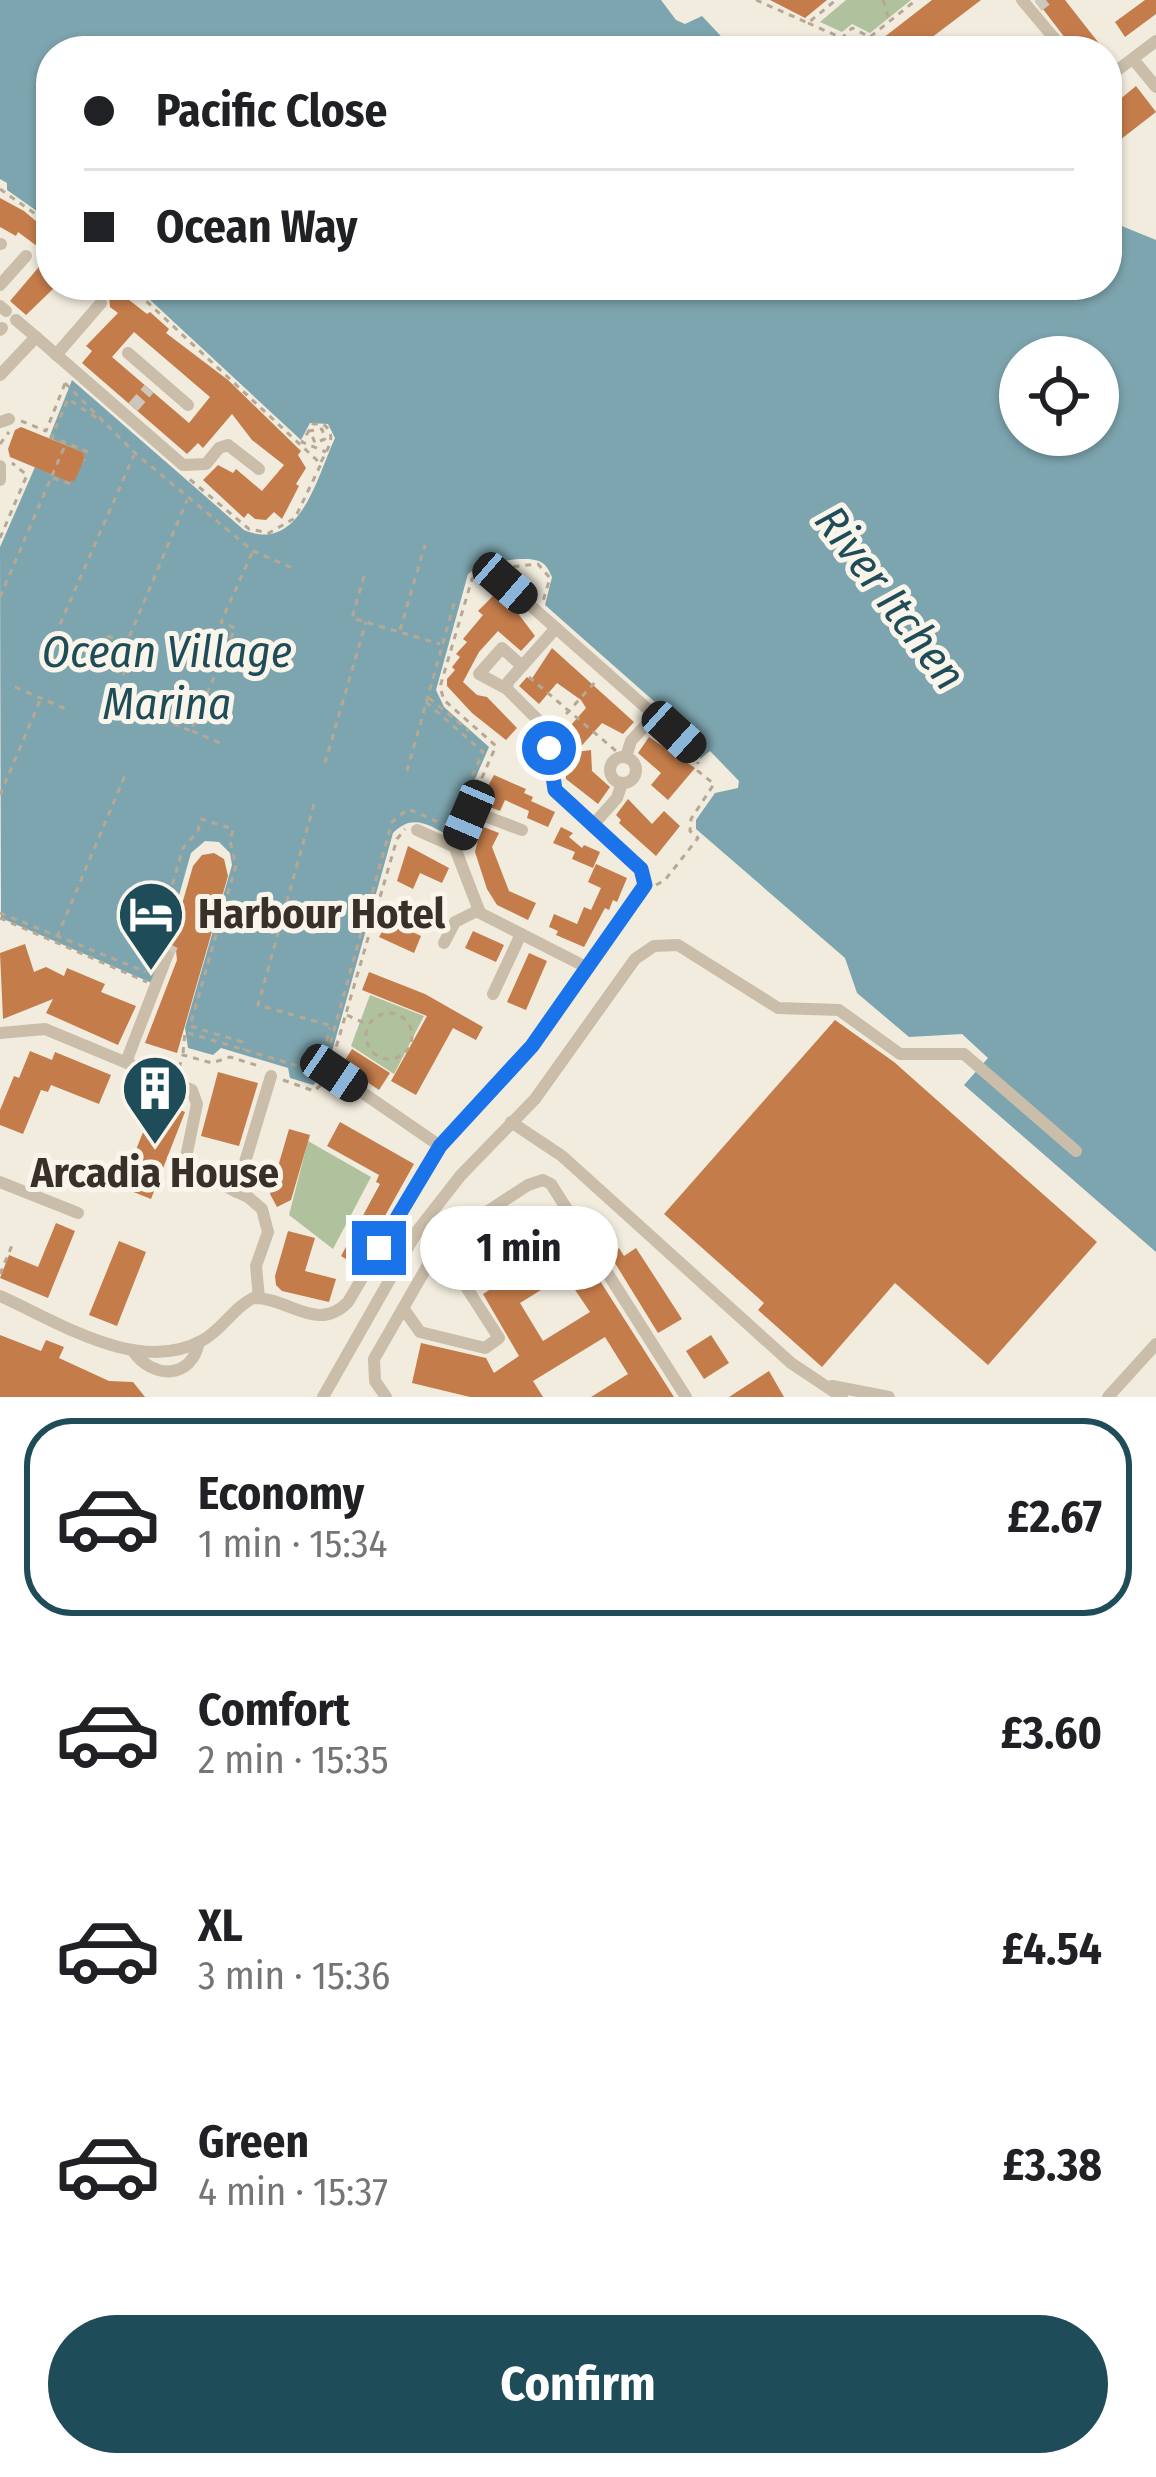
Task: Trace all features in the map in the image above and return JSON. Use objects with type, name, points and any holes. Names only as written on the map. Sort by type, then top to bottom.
[{"type":"street","points":[[1022,0],[1035,9],[1054,36]]},
{"type":"street","points":[[1122,67],[1156,41]]},
{"type":"street","points":[[1133,59],[1156,87]]},
{"type":"street","points":[[0,285],[26,256]]},
{"type":"street","points":[[56,355],[100,303]]},
{"type":"street","points":[[7,312],[130,412],[183,465],[206,464],[219,448],[228,445],[259,469]]},
{"type":"street","points":[[0,375],[36,337]]},
{"type":"street","points":[[128,353],[154,384],[188,405]]},
{"type":"street","points":[[0,480],[4,463]]},
{"type":"street","points":[[505,583],[696,751]]},
{"type":"street","points":[[506,689],[556,628]]},
{"type":"street","points":[[0,1296],[133,1351],[166,1353],[199,1342],[242,1304],[259,1298],[315,1316],[339,1311],[440,1146],[532,1046],[645,882],[641,869],[553,787],[545,725],[506,689],[479,674],[502,648],[521,667]]},
{"type":"street","points":[[592,826],[616,798],[622,783],[630,782],[637,773],[635,764],[624,757],[655,715]]},
{"type":"street","points":[[522,830],[464,811],[455,847],[478,910],[521,934],[538,934],[588,968]]},
{"type":"street","points":[[417,830],[455,847]]},
{"type":"street","points":[[444,943],[455,922],[478,910]]},
{"type":"street","points":[[494,994],[521,934]]},
{"type":"street","points":[[323,1397],[418,1230],[461,1175],[535,1099],[644,951],[678,945],[778,1008],[839,1010],[900,1054],[964,1054],[1076,1151]]},
{"type":"street","points":[[126,1062],[167,956]]},
{"type":"street","points":[[0,1034],[39,1027],[192,1090],[198,1100],[184,1167],[262,1199],[268,1232],[256,1266],[259,1298]]},
{"type":"street","points":[[236,1192],[272,1072]]},
{"type":"street","points":[[328,1073],[440,1146]]},
{"type":"street","points":[[511,1122],[562,1156],[818,1384],[842,1397]]},
{"type":"street","points":[[382,1395],[372,1370],[374,1359],[435,1252],[450,1233],[528,1184],[543,1180],[551,1184],[686,1397]]},
{"type":"street","points":[[0,1182],[78,1213]]},
{"type":"street","points":[[403,1308],[420,1332],[485,1348],[499,1338],[452,1265],[435,1252]]},
{"type":"street","points":[[1108,1397],[1156,1344]]},
{"type":"street","points":[[818,1384],[889,1397]]},
{"type":"path","points":[[756,0],[837,36]]},
{"type":"path","points":[[808,23],[836,0]]},
{"type":"path","points":[[883,0],[890,21]]},
{"type":"path","points":[[871,36],[913,1]]},
{"type":"path","points":[[0,189],[36,214]]},
{"type":"path","points":[[145,300],[321,464]]},
{"type":"path","points":[[4,424],[46,431],[71,368]]},
{"type":"path","points":[[62,386],[253,551],[296,569]]},
{"type":"path","points":[[88,452],[52,437],[68,399],[103,422]]},
{"type":"path","points":[[0,444],[9,438],[4,424]]},
{"type":"path","points":[[183,465],[184,475],[242,524],[257,533],[269,533],[295,518],[326,452],[330,431],[313,424],[302,442],[326,452]]},
{"type":"path","points":[[309,432],[314,445],[310,454]]},
{"type":"path","points":[[314,445],[328,440]]},
{"type":"path","points":[[0,597],[66,443]]},
{"type":"path","points":[[60,624],[135,452]]},
{"type":"path","points":[[0,538],[27,475],[4,463]]},
{"type":"path","points":[[52,477],[73,485]]},
{"type":"path","points":[[127,642],[188,498]]},
{"type":"path","points":[[399,632],[425,545]]},
{"type":"path","points":[[190,730],[235,628],[221,622],[253,551]]},
{"type":"path","points":[[464,811],[496,746],[444,700],[440,687],[472,579],[481,569],[538,565],[550,578],[542,605]]},
{"type":"path","points":[[364,575],[352,618],[442,644]]},
{"type":"path","points":[[406,771],[455,600]]},
{"type":"path","points":[[325,763],[366,622]]},
{"type":"path","points":[[107,636],[136,646],[123,675]]},
{"type":"path","points":[[106,669],[119,640]]},
{"type":"path","points":[[521,667],[624,757]]},
{"type":"path","points":[[548,734],[605,671]]},
{"type":"path","points":[[15,688],[68,710]]},
{"type":"path","points":[[0,795],[41,698]]},
{"type":"path","points":[[427,699],[483,752],[464,811]]},
{"type":"path","points":[[427,699],[469,731]]},
{"type":"path","points":[[162,718],[220,743]]},
{"type":"path","points":[[645,882],[659,885],[698,838],[691,831],[691,819],[714,784],[698,771],[696,751]]},
{"type":"path","points":[[57,938],[126,773]]},
{"type":"path","points":[[314,804],[258,1005],[333,1026]]},
{"type":"path","points":[[175,1082],[185,1032],[318,1072],[392,822],[408,809],[449,828]]},
{"type":"path","points":[[1,913],[147,973],[183,848],[198,831],[201,819],[233,829],[230,841],[236,865],[190,1026],[242,1042],[244,1050]]},
{"type":"path","points":[[183,1055],[212,1064],[226,1057],[314,1091],[329,1070],[397,839],[403,830],[417,830]]},
{"type":"path","points":[[1,913],[157,986]]},
{"type":"path","points":[[384,1013],[400,1015],[411,1028],[411,1044],[400,1056],[377,1055],[366,1040],[369,1025],[384,1013]]},
{"type":"path","points":[[346,1014],[369,1025]]},
{"type":"path","points":[[328,1073],[333,1026]]},
{"type":"path","points":[[0,1274],[13,1243]]},
{"type":"green space","points":[[846,0],[911,0],[870,33],[852,24],[842,32],[820,22]]},
{"type":"green space","points":[[370,995],[424,1016],[394,1074],[351,1046]]},
{"type":"green space","points":[[308,1141],[371,1177],[333,1249],[289,1215]]},
{"type":"water","points":[[0,0],[661,0],[676,20],[685,24],[702,16],[721,36],[36,36],[36,210],[7,190],[7,183],[0,179]]},
{"type":"water","points":[[1122,226],[1156,240],[1156,1252],[964,1085],[988,1058],[962,1034],[909,1037],[857,993],[845,958],[696,829],[696,820],[715,793],[738,788],[739,781],[710,751],[700,759],[699,741],[545,605],[552,577],[539,561],[502,561],[468,574],[436,690],[444,707],[489,747],[450,836],[414,822],[393,833],[326,1073],[313,1085],[290,1078],[288,1068],[221,1048],[213,1055],[188,1048],[185,1028],[232,865],[230,853],[219,842],[205,841],[191,853],[154,984],[1,918],[0,547],[35,467],[71,482],[85,459],[83,452],[49,438],[72,380],[244,530],[263,535],[293,522],[313,491],[335,438],[328,424],[310,423],[301,440],[150,300],[1122,300]]},
{"type":"building","points":[[770,0],[827,0],[805,18]]},
{"type":"building","points":[[932,0],[981,0],[934,36],[886,36]]},
{"type":"building","points":[[1036,0],[1065,0],[1093,36],[1064,36]]},
{"type":"building","points":[[1145,0],[1156,0],[1156,14],[1125,37],[1115,22]]},
{"type":"building","points":[[1136,86],[1156,112],[1122,138],[1122,98]]},
{"type":"building","points":[[0,198],[36,221],[36,245],[18,232],[16,236],[0,227]]},
{"type":"building","points":[[36,270],[36,300],[42,300],[26,315],[10,301]]},
{"type":"building","points":[[109,300],[129,300],[150,312],[169,329],[166,333],[228,380],[301,451],[298,455],[306,468],[282,519],[274,512],[266,520],[248,513],[244,518],[203,480],[218,465],[233,473],[236,469],[262,491],[284,465],[252,440],[232,414],[203,448],[198,443],[187,454],[82,363],[92,351],[86,346],[118,313]],"holes":[[[134,332],[210,397],[189,423],[112,357]]]},
{"type":"building","points":[[21,427],[83,452],[75,480],[10,457],[8,449],[15,430]]},
{"type":"building","points":[[494,595],[517,612],[535,636],[521,651],[498,631],[479,652],[463,682],[477,695],[487,697],[517,728],[506,740],[447,686],[460,657],[456,654],[467,642],[463,639],[483,615],[478,611]]},
{"type":"building","points":[[552,648],[634,722],[623,734],[602,723],[576,752],[591,750],[592,771],[610,787],[598,804],[566,779],[564,733],[586,708],[581,700],[557,683],[539,704],[519,686],[527,677],[531,680]]},
{"type":"building","points":[[649,737],[695,768],[668,800],[651,785],[661,773],[638,753]]},
{"type":"building","points":[[494,775],[526,789],[531,801],[555,812],[548,827],[505,800],[500,811],[485,805],[483,795]]},
{"type":"building","points":[[628,799],[652,824],[664,811],[680,826],[656,856],[619,823],[616,815]]},
{"type":"building","points":[[481,826],[499,833],[492,847],[509,891],[536,903],[528,920],[497,905],[487,889],[475,852]]},
{"type":"building","points":[[561,827],[573,833],[569,837],[582,848],[600,852],[593,868],[572,859],[575,852],[553,843]]},
{"type":"building","points":[[408,846],[449,868],[442,883],[420,873],[413,889],[397,881]]},
{"type":"building","points":[[214,853],[224,859],[228,876],[177,1053],[145,1043],[177,960],[170,946],[193,866],[202,855]]},
{"type":"building","points":[[596,864],[627,878],[617,902],[605,908],[584,947],[549,927],[554,914],[577,924],[584,907],[591,910],[601,888],[588,882]]},
{"type":"building","points":[[400,899],[414,906],[404,928],[421,936],[414,953],[379,937]]},
{"type":"building","points":[[473,931],[504,945],[496,962],[465,948]]},
{"type":"building","points":[[25,944],[34,972],[46,967],[64,976],[67,968],[105,984],[101,992],[136,1006],[118,1045],[46,1013],[53,999],[3,1019],[0,953]]},
{"type":"building","points":[[529,953],[547,961],[526,1010],[507,1002]]},
{"type":"building","points":[[369,972],[425,994],[483,1027],[476,1040],[453,1028],[416,1095],[391,1081],[427,1016],[362,990]]},
{"type":"building","points":[[835,1020],[894,1062],[1097,1242],[988,1365],[895,1283],[822,1367],[758,1310],[764,1303],[664,1214]]},
{"type":"building","points":[[352,1049],[390,1073],[379,1090],[342,1065]]},
{"type":"building","points":[[30,1051],[52,1060],[55,1052],[111,1075],[99,1104],[51,1085],[48,1092],[41,1090],[23,1134],[0,1125],[0,1110]]},
{"type":"building","points":[[218,1072],[258,1083],[239,1146],[201,1136]]},
{"type":"building","name":"Arcadia House","points":[[156,1100],[185,1112],[151,1199],[121,1187]]},
{"type":"building","points":[[340,1122],[414,1164],[357,1266],[341,1256],[380,1184],[376,1182],[379,1175],[327,1146]]},
{"type":"building","points":[[289,1129],[310,1135],[291,1200],[277,1207],[270,1194]]},
{"type":"building","points":[[56,1223],[75,1231],[48,1298],[0,1278],[9,1255],[38,1267]]},
{"type":"building","points":[[288,1231],[315,1238],[305,1271],[336,1279],[329,1302],[282,1291],[276,1285]]},
{"type":"building","points":[[572,1237],[674,1397],[591,1397],[628,1374],[605,1337],[533,1381],[543,1397],[470,1397],[412,1383],[421,1343],[486,1358],[494,1373],[519,1356],[483,1294]],"holes":[[[565,1275],[590,1312],[543,1341],[520,1303]]]},
{"type":"building","points":[[119,1241],[146,1252],[117,1326],[89,1315]]},
{"type":"building","points":[[619,1248],[624,1256],[636,1248],[682,1319],[658,1333],[610,1255]]},
{"type":"building","points":[[0,1335],[41,1351],[46,1340],[64,1347],[59,1358],[109,1381],[133,1382],[145,1397],[0,1397]]},
{"type":"building","points":[[711,1335],[729,1363],[704,1379],[686,1351]]},
{"type":"building","points":[[769,1371],[784,1397],[729,1397]]},
{"type":"tunnel","points":[[1038,6],[1046,0]]},
{"type":"tunnel","points":[[133,407],[149,389]]},
{"type":"tunnel","points":[[167,956],[175,940]]},
{"type":"place","name":"Harbour Hotel","points":[[151,973]]},
{"type":"place","name":"Arcadia House","points":[[155,1147]]},
{"type":"route","points":[[379,1248],[440,1146],[532,1046],[645,885],[641,869],[555,790],[549,748]]},
{"type":"water label","name":"River Itchen","points":[[890,598]]},
{"type":"water label","name":"Ocean Village Marina","points":[[167,678]]}]
